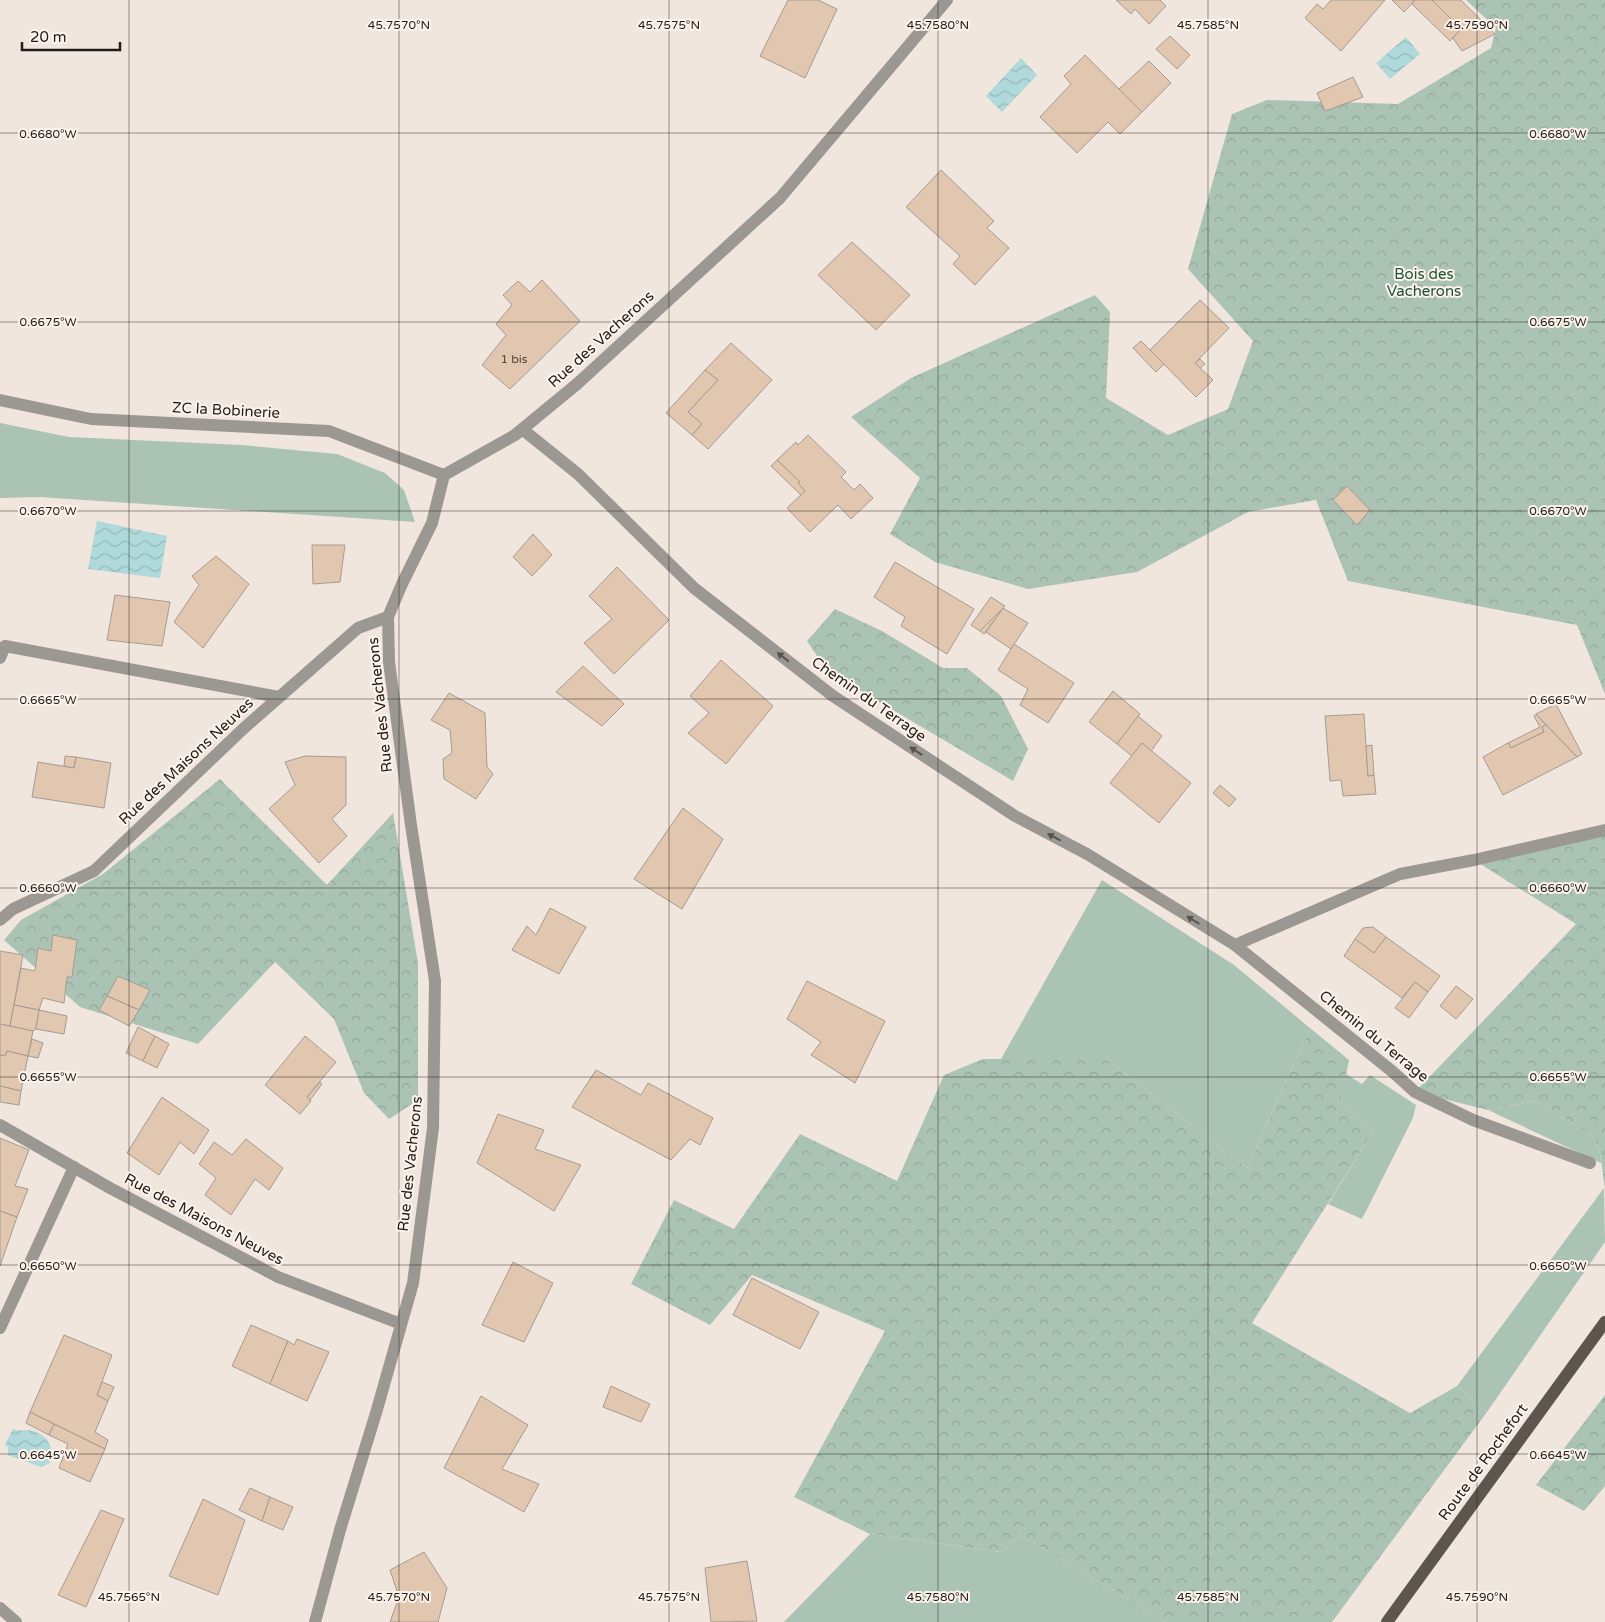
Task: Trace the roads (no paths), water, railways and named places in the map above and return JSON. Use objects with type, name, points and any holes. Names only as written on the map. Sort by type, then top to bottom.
[{"type":"main road","name":"Route de Rochefort","points":[[1387,1622],[1605,1322]]},
{"type":"street","name":"Rue des Vacherons","points":[[315,1622],[340,1530],[413,1283],[433,1128],[435,981],[389,662],[388,617],[432,523],[444,475],[515,436],[577,384],[780,198],[947,0]]},
{"type":"street","name":"ZC la Bobinerie","points":[[0,400],[91,419],[330,431],[444,475]]},
{"type":"street","name":"Chemin du Terrage","points":[[522,430],[578,474],[694,588],[833,696],[1015,816],[1086,854],[1235,945],[1393,1072],[1415,1092],[1473,1120],[1590,1163]]},
{"type":"street","name":"Rue des Maisons Neuves","points":[[0,920],[13,909],[94,871],[243,729],[358,628],[388,617]]},
{"type":"street","points":[[0,658],[5,646],[279,697]]},
{"type":"street","points":[[1235,945],[1400,874],[1474,860],[1605,830]]},
{"type":"street","name":"Rue des Maisons Neuves","points":[[0,1125],[278,1277],[401,1324]]},
{"type":"street","points":[[0,1328],[74,1167]]},
{"type":"street","points":[[0,1608],[16,1622]]},
{"type":"water","points":[[1406,37],[1420,54],[1390,79],[1376,63]]},
{"type":"water","points":[[1021,58],[1037,75],[1002,112],[986,96]]},
{"type":"water","points":[[97,521],[167,536],[160,578],[88,569]]},
{"type":"water","points":[[13,1429],[33,1431],[43,1436],[51,1448],[50,1463],[41,1467],[8,1455],[8,1447],[5,1445]]},
{"type":"park label","name":"Bois des Vacherons","points":[[1424,282]]}]
